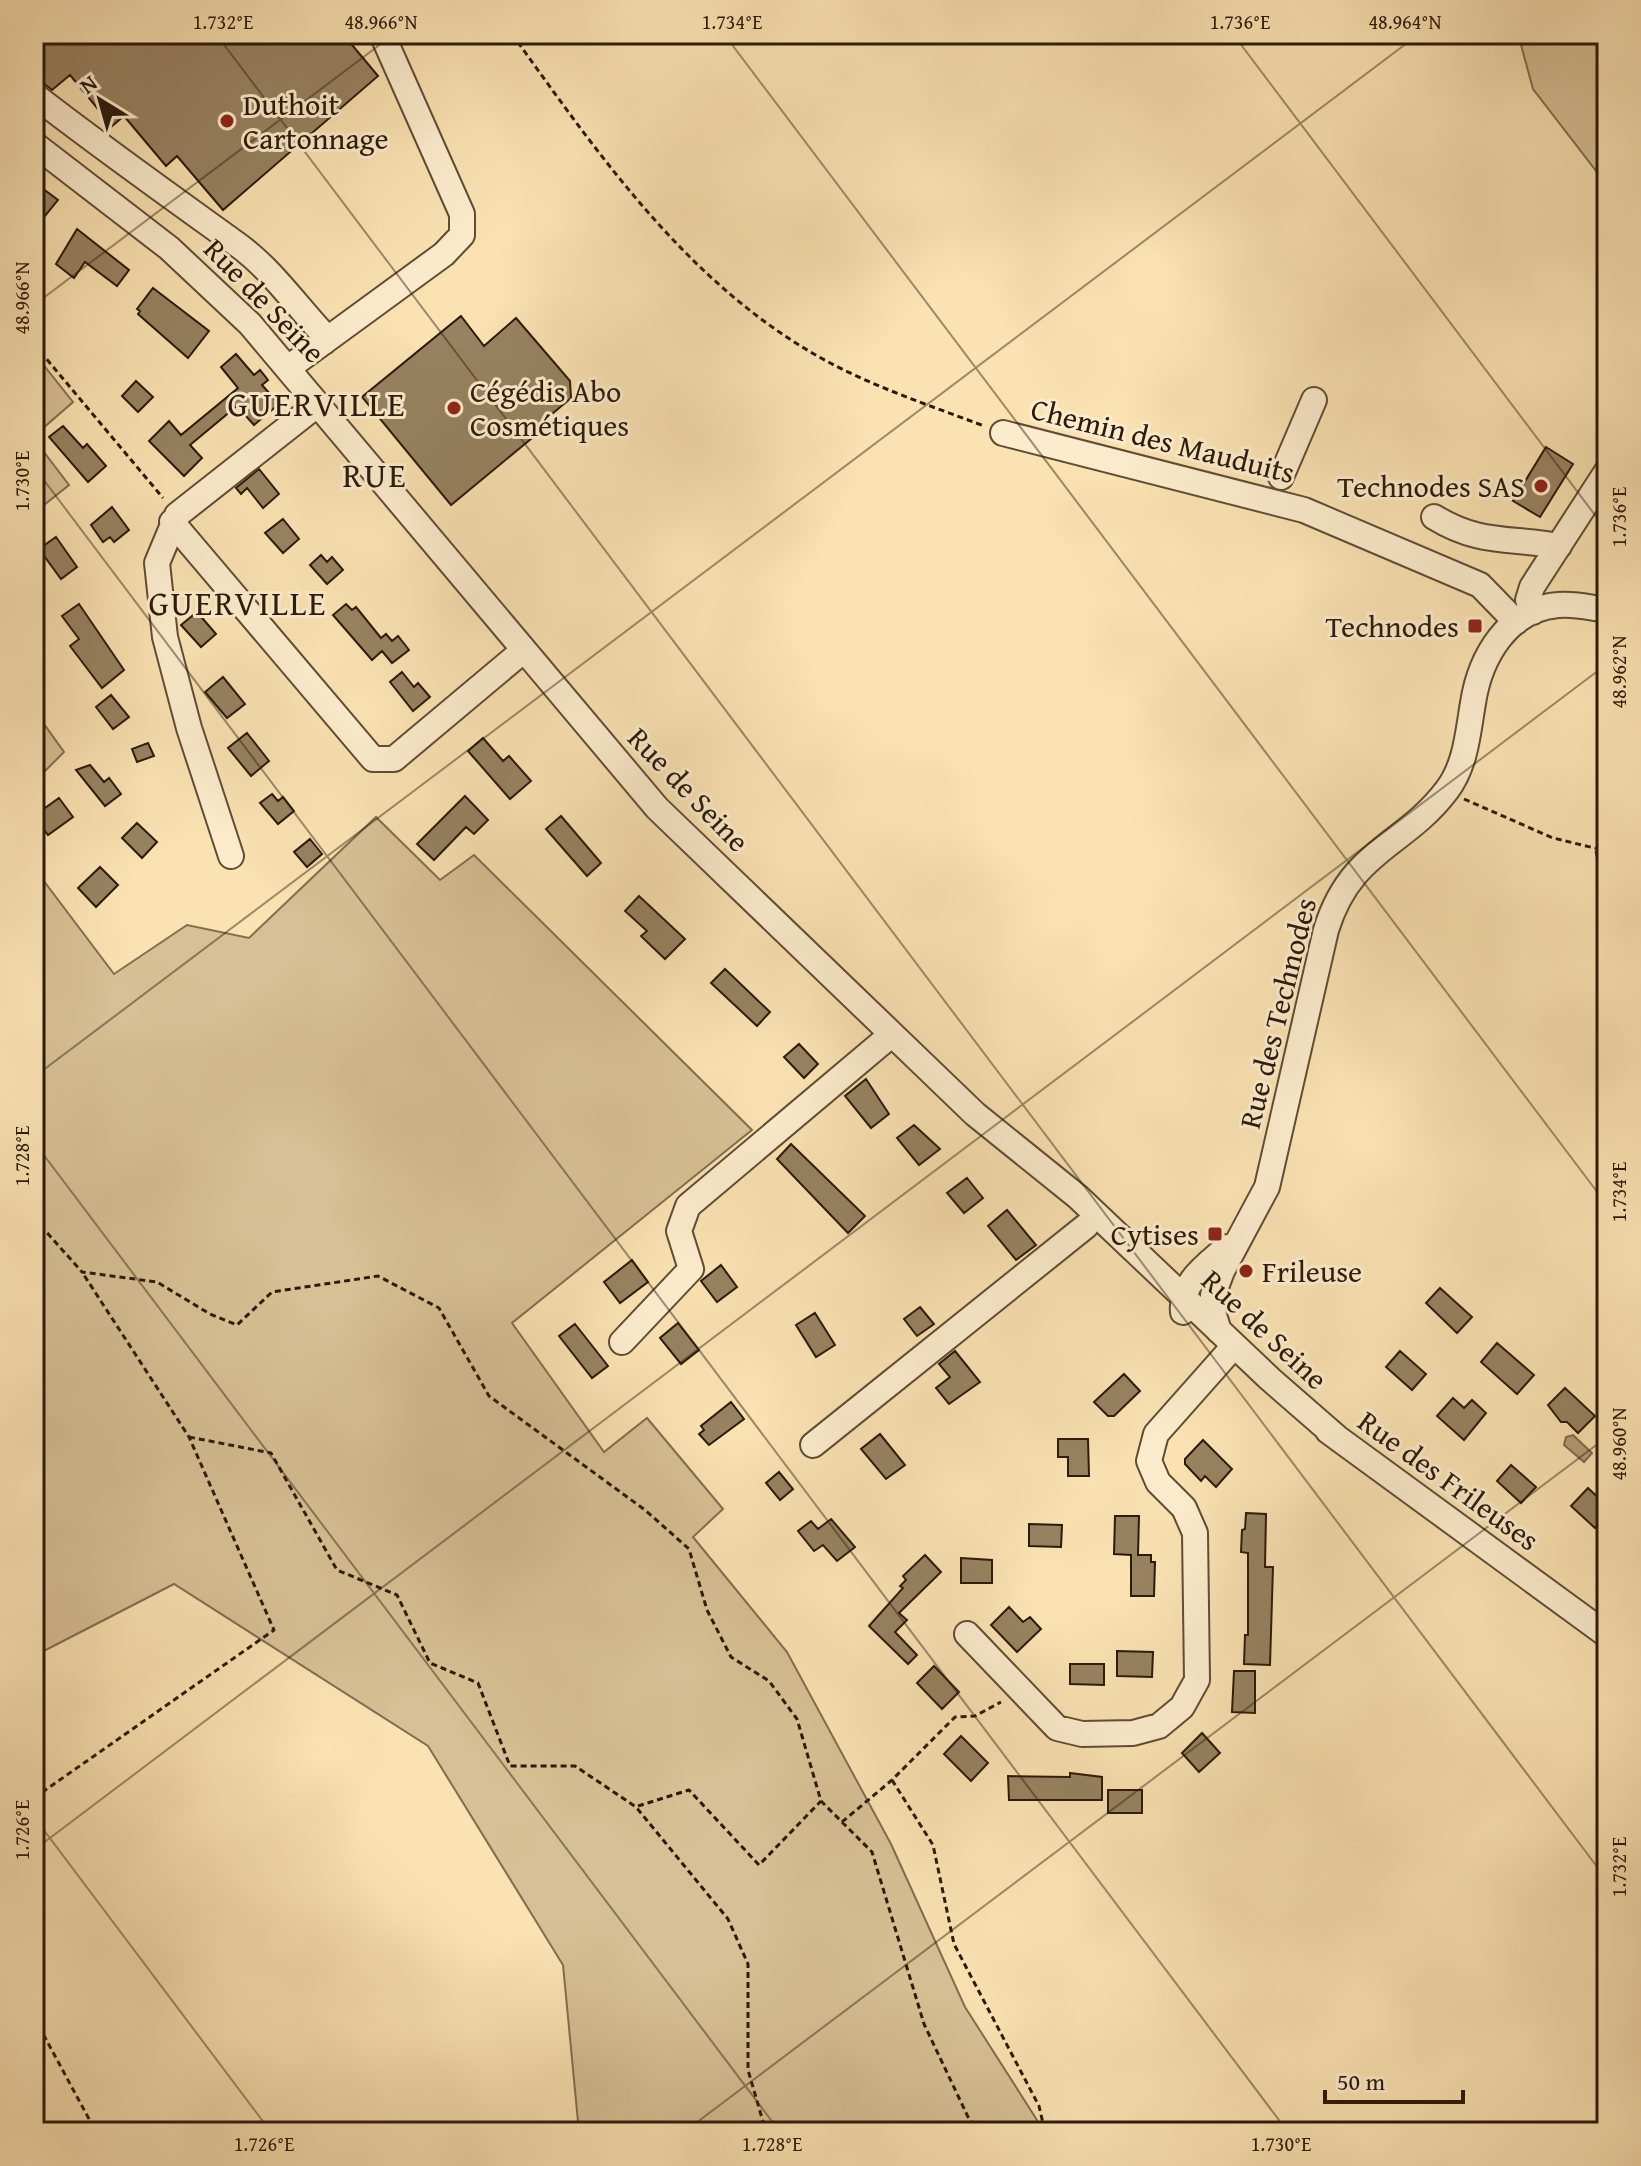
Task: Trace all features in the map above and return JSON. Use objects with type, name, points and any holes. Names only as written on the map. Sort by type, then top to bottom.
[{"type":"street","points":[[288,368],[444,254],[462,235],[464,224],[382,34]]},
{"type":"street","points":[[34,95],[190,213],[239,246],[279,284],[324,335],[324,342]]},
{"type":"street","name":"Rue de Seine","points":[[34,144],[204,278],[288,368],[657,808],[975,1114],[1055,1178],[1123,1239],[1181,1305]]},
{"type":"street","points":[[1281,477],[1314,400]]},
{"type":"street","points":[[231,856],[189,728],[165,637],[157,563],[175,518],[318,404]]},
{"type":"street","name":"Chemin des Mauduits","points":[[1003,433],[1304,510],[1480,585],[1524,617]]},
{"type":"street","points":[[1524,617],[1529,594],[1607,471]]},
{"type":"street","points":[[1434,517],[1459,532],[1489,541],[1525,540],[1559,546]]},
{"type":"street","points":[[175,518],[373,759],[394,759],[524,650]]},
{"type":"street","points":[[1524,617],[1557,605],[1604,610]]},
{"type":"street","name":"Rue des Technodes","points":[[1181,1305],[1204,1295],[1216,1269],[1261,1203],[1326,930],[1336,902],[1358,869],[1447,790],[1466,747],[1483,665],[1499,637],[1524,617]]},
{"type":"street","points":[[622,1342],[691,1269],[679,1231],[688,1206],[891,1035]]},
{"type":"street","points":[[975,1114],[1086,1226],[1226,1345]]},
{"type":"street","points":[[813,1445],[1086,1226]]},
{"type":"street","points":[[1123,1239],[1175,1268],[1216,1269],[1212,1304],[1226,1345]]},
{"type":"street","points":[[967,1634],[1057,1728],[1082,1734],[1133,1733],[1159,1726],[1182,1707],[1197,1680],[1195,1533],[1184,1508],[1158,1482],[1149,1461],[1156,1434],[1226,1345]]},
{"type":"street","name":"Rue de Seine","points":[[1226,1345],[1340,1440]]},
{"type":"street","name":"Rue des Frileuses","points":[[1340,1440],[1607,1635]]},
{"type":"path","points":[[512,34],[626,188],[698,266],[757,316],[820,357],[885,390],[1003,433]]},
{"type":"path","points":[[34,344],[175,518]]},
{"type":"path","points":[[1447,790],[1553,838],[1607,851]]},
{"type":"path","points":[[1595,849],[1607,901]]},
{"type":"path","points":[[34,1218],[82,1272],[189,1437],[274,1630],[34,1798]]},
{"type":"path","points":[[82,1272],[157,1282],[210,1314],[237,1325],[272,1292],[378,1276],[439,1308],[489,1396],[645,1510],[689,1549],[707,1610],[731,1657],[769,1681],[797,1719],[821,1801],[872,1852],[914,1981],[924,2024],[969,2119],[980,2132]]},
{"type":"path","points":[[189,1437],[271,1453],[337,1570],[397,1595],[430,1663],[478,1683],[510,1766],[575,1766],[636,1807],[728,1919],[748,1964],[748,2070],[766,2132]]},
{"type":"path","points":[[842,1822],[892,1780],[955,1717],[992,1710],[1018,1687]]},
{"type":"path","points":[[892,1780],[933,1845],[954,1944],[1039,2106],[1045,2132]]},
{"type":"path","points":[[636,1807],[689,1790],[759,1865],[821,1801]]},
{"type":"path","points":[[34,2017],[96,2132]]},
{"type":"shaded area","points":[[1518,34],[1607,34],[1607,185],[1533,89]]},
{"type":"shaded area","points":[[34,353],[73,402],[34,436]]},
{"type":"shaded area","points":[[34,439],[69,485],[34,513]]},
{"type":"shaded area","points":[[34,710],[64,752],[34,782]]},
{"type":"shaded area","points":[[376,817],[440,880],[474,855],[752,1130],[512,1323],[604,1452],[647,1418],[723,1509],[693,1537],[787,1652],[891,1844],[965,2007],[1037,2120],[1038,2132],[579,2132],[563,1965],[428,1746],[174,1584],[34,1656],[34,868],[114,974],[187,925],[249,938]]},
{"type":"shaded area","points":[[1573,1435],[1592,1453],[1584,1462],[1564,1445],[1566,1437]]},
{"type":"building","name":"Duthoit Cartonnage","points":[[40,34],[343,34],[378,76],[223,210],[177,156],[166,166],[124,116],[112,126],[70,75],[52,90],[42,82],[34,73],[34,38]]},
{"type":"building","points":[[34,182],[58,200],[45,216],[34,208]]},
{"type":"building","points":[[77,229],[129,270],[117,286],[85,262],[74,278],[56,264]]},
{"type":"building","points":[[153,288],[209,331],[188,358],[138,314],[140,311],[137,309]]},
{"type":"building","name":"Cégédis Abo Cosmétiques","points":[[461,316],[484,346],[516,318],[570,381],[571,398],[546,419],[549,424],[451,505],[362,397]]},
{"type":"building","points":[[236,354],[254,375],[260,370],[268,380],[262,385],[279,404],[254,425],[237,406],[190,445],[202,458],[184,476],[149,441],[169,421],[181,435],[238,388],[221,367]]},
{"type":"building","points":[[136,381],[153,397],[138,412],[122,396]]},
{"type":"building","points":[[63,426],[83,448],[87,444],[106,466],[88,482],[49,437]]},
{"type":"building","name":"Technodes SAS","points":[[1546,447],[1573,464],[1540,517],[1513,501]]},
{"type":"building","points":[[259,469],[279,494],[263,508],[247,488],[241,494],[236,488]]},
{"type":"building","points":[[112,507],[129,530],[114,542],[110,537],[103,542],[91,525]]},
{"type":"building","points":[[283,519],[299,539],[283,553],[265,533]]},
{"type":"building","points":[[56,537],[77,567],[61,579],[39,549]]},
{"type":"building","points":[[321,555],[327,562],[332,557],[343,570],[327,584],[310,565]]},
{"type":"building","points":[[79,604],[124,670],[102,688],[70,646],[79,639],[62,616]]},
{"type":"building","points":[[346,604],[352,610],[356,607],[381,638],[386,634],[392,641],[398,636],[409,650],[392,663],[382,651],[372,660],[333,615]]},
{"type":"building","points":[[197,612],[216,634],[201,647],[181,625]]},
{"type":"building","points":[[402,672],[414,687],[418,683],[430,697],[413,711],[390,682]]},
{"type":"building","points":[[223,677],[245,704],[227,718],[205,692]]},
{"type":"building","points":[[111,695],[129,717],[113,729],[96,707]]},
{"type":"building","points":[[247,733],[269,761],[251,776],[228,748]]},
{"type":"building","points":[[483,738],[503,761],[509,756],[531,781],[510,799],[468,751]]},
{"type":"building","points":[[148,743],[154,756],[137,762],[132,749]]},
{"type":"building","points":[[90,765],[104,782],[109,778],[121,794],[105,806],[76,770]]},
{"type":"building","points":[[272,794],[278,801],[283,797],[294,811],[278,824],[260,803]]},
{"type":"building","points":[[465,796],[488,820],[474,834],[466,827],[434,860],[417,844]]},
{"type":"building","points":[[59,798],[73,817],[48,835],[34,816]]},
{"type":"building","points":[[561,816],[601,863],[587,876],[546,829]]},
{"type":"building","points":[[137,823],[157,842],[142,858],[122,838]]},
{"type":"building","points":[[310,839],[322,854],[307,867],[294,852]]},
{"type":"building","points":[[100,867],[118,885],[96,907],[78,888]]},
{"type":"building","points":[[639,896],[685,939],[665,959],[641,936],[647,931],[625,911]]},
{"type":"building","points":[[725,969],[770,1012],[757,1026],[711,983]]},
{"type":"building","points":[[799,1044],[818,1064],[804,1078],[784,1057]]},
{"type":"building","points":[[866,1079],[889,1114],[871,1128],[845,1096]]},
{"type":"building","points":[[914,1125],[940,1149],[919,1165],[897,1138]]},
{"type":"building","points":[[791,1144],[865,1216],[848,1233],[777,1159]]},
{"type":"building","points":[[967,1178],[983,1198],[964,1213],[947,1193]]},
{"type":"building","points":[[1007,1210],[1036,1245],[1016,1260],[988,1226]]},
{"type":"building","points":[[632,1260],[648,1282],[620,1303],[604,1282]]},
{"type":"building","points":[[721,1265],[737,1287],[717,1302],[701,1281]]},
{"type":"building","points":[[1440,1288],[1472,1317],[1457,1333],[1426,1303]]},
{"type":"building","points":[[920,1307],[934,1324],[917,1336],[904,1319]]},
{"type":"building","points":[[815,1313],[835,1345],[816,1357],[796,1325]]},
{"type":"building","points":[[678,1323],[699,1350],[681,1364],[660,1338]]},
{"type":"building","points":[[575,1324],[608,1366],[592,1378],[559,1336]]},
{"type":"building","points":[[1497,1343],[1534,1375],[1517,1394],[1481,1362]]},
{"type":"building","points":[[955,1351],[980,1382],[949,1404],[936,1388],[950,1377],[939,1364]]},
{"type":"building","points":[[1400,1351],[1426,1374],[1412,1390],[1386,1367]]},
{"type":"building","points":[[1124,1374],[1140,1391],[1114,1416],[1108,1416],[1094,1402]]},
{"type":"building","points":[[1565,1388],[1595,1416],[1578,1433],[1567,1422],[1561,1422],[1548,1405]]},
{"type":"building","points":[[1453,1398],[1464,1408],[1472,1400],[1486,1413],[1464,1440],[1437,1416]]},
{"type":"building","points":[[731,1402],[744,1419],[709,1445],[699,1434],[704,1430],[701,1426]]},
{"type":"building","points":[[880,1434],[905,1465],[886,1479],[861,1449]]},
{"type":"building","points":[[1058,1439],[1088,1439],[1089,1476],[1068,1476],[1068,1457],[1058,1457]]},
{"type":"building","points":[[1203,1440],[1232,1469],[1216,1487],[1205,1476],[1201,1481],[1185,1464],[1185,1459]]},
{"type":"building","points":[[1511,1465],[1536,1487],[1521,1503],[1497,1481]]},
{"type":"building","points":[[779,1472],[793,1489],[780,1500],[766,1483]]},
{"type":"building","points":[[1588,1488],[1607,1506],[1607,1515],[1595,1528],[1571,1506]]},
{"type":"building","points":[[1246,1513],[1266,1514],[1265,1567],[1273,1567],[1270,1665],[1244,1664],[1245,1635],[1248,1635],[1248,1553],[1241,1552]]},
{"type":"building","points":[[1115,1516],[1139,1516],[1138,1555],[1151,1555],[1151,1562],[1155,1562],[1154,1596],[1131,1596],[1131,1555],[1114,1554]]},
{"type":"building","points":[[831,1519],[855,1547],[837,1561],[823,1545],[814,1551],[798,1531],[811,1521],[818,1529]]},
{"type":"building","points":[[1029,1524],[1062,1525],[1061,1547],[1029,1546]]},
{"type":"building","points":[[925,1555],[941,1572],[899,1613],[907,1620],[895,1632],[917,1655],[908,1664],[869,1626],[903,1588],[900,1586],[906,1580],[903,1576]]},
{"type":"building","points":[[961,1558],[992,1560],[992,1583],[961,1583]]},
{"type":"building","points":[[1009,1607],[1023,1622],[1030,1617],[1041,1629],[1017,1652],[991,1625]]},
{"type":"building","points":[[1117,1651],[1153,1652],[1152,1677],[1117,1676]]},
{"type":"building","points":[[1070,1664],[1104,1664],[1104,1685],[1070,1684]]},
{"type":"building","points":[[934,1666],[959,1692],[942,1709],[917,1683]]},
{"type":"building","points":[[1234,1671],[1255,1671],[1255,1713],[1232,1712]]},
{"type":"building","points":[[1202,1733],[1220,1753],[1199,1772],[1182,1753]]},
{"type":"building","points":[[961,1736],[988,1763],[971,1781],[944,1754]]},
{"type":"building","points":[[1070,1773],[1102,1777],[1102,1800],[1009,1800],[1008,1776],[1070,1777]]},
{"type":"building","points":[[1108,1790],[1142,1790],[1142,1813],[1108,1813]]},
{"type":"place","name":"Duthoit Cartonnage","points":[[227,121]]},
{"type":"place","name":"Cégédis Abo Cosmétiques","points":[[454,408]]},
{"type":"place","name":"Technodes SAS","points":[[1541,486]]},
{"type":"place","name":"Technodes","points":[[1475,626]]},
{"type":"place","name":"Cytises","points":[[1215,1234]]},
{"type":"place","name":"Frileuse","points":[[1246,1271]]},
{"type":"district","name":"GUERVILLE","points":[[317,403]]},
{"type":"district","name":"RUE","points":[[375,474]]},
{"type":"district","name":"GUERVILLE","points":[[238,602]]}]
